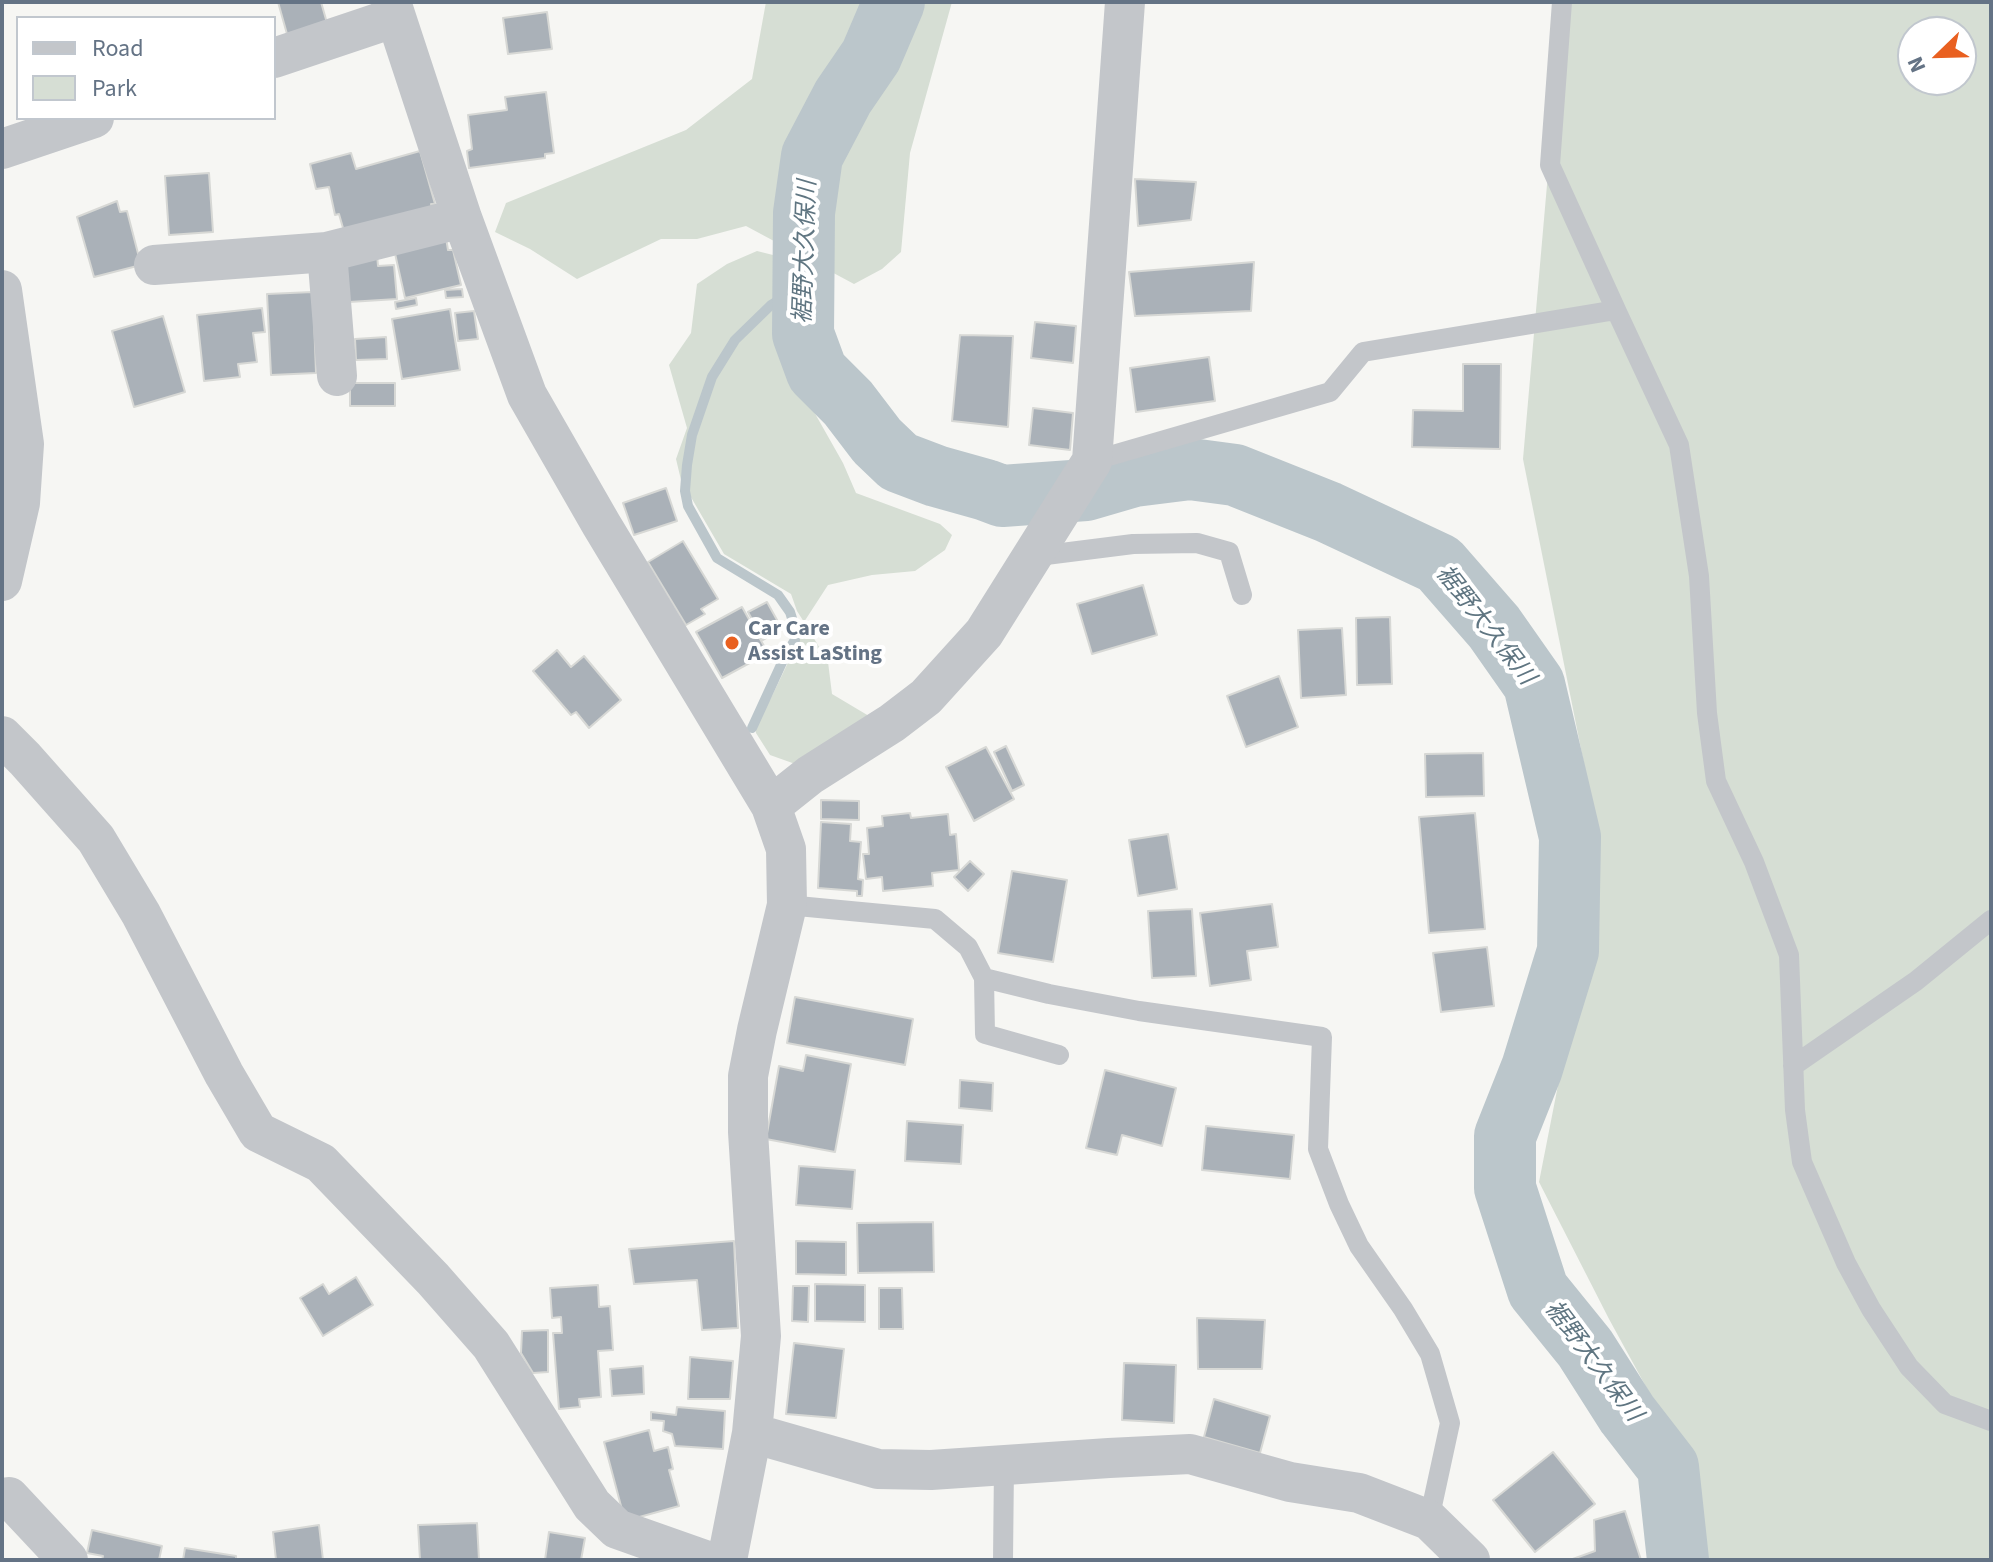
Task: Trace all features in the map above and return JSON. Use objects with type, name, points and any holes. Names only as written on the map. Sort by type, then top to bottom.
[{"type":"street","points":[[771,806],[810,775],[892,723],[926,697],[984,633],[1092,461],[1125,2]]},
{"type":"street","points":[[276,57],[393,9],[462,218],[527,395],[771,806],[786,849],[787,905],[748,1076],[748,1132],[761,1336],[752,1433],[727,1560]]},
{"type":"street","points":[[2,149],[88,120]]},
{"type":"street","points":[[154,265],[327,252],[462,218]]},
{"type":"street","points":[[327,252],[337,376]]},
{"type":"street","points":[[2,290],[24,444],[20,503],[2,581]]},
{"type":"street","points":[[2,736],[96,839],[141,914],[224,1074],[258,1132],[321,1163],[433,1279],[491,1345],[592,1505],[617,1529],[705,1560]]},
{"type":"street","points":[[752,1433],[878,1469],[931,1470],[1190,1454],[1290,1482],[1359,1493],[1429,1520],[1470,1560]]},
{"type":"street","points":[[2,1501],[9,1497],[68,1560]]},
{"type":"lane","points":[[1562,2],[1550,165],[1679,445],[1699,576],[1707,713],[1716,781],[1754,862],[1789,955],[1795,1110],[1802,1162],[1846,1263],[1871,1309],[1909,1367],[1945,1404],[1991,1421]]},
{"type":"lane","points":[[1092,461],[1330,392],[1363,352],[1616,310]]},
{"type":"lane","points":[[1036,548],[1197,543],[1229,552],[1242,595]]},
{"type":"lane","points":[[787,905],[935,919],[968,947],[984,978],[985,1034],[1059,1055]]},
{"type":"lane","points":[[1793,1066],[1916,981],[1991,920]]},
{"type":"lane","points":[[984,978],[1139,1011],[1322,1037],[1318,1149],[1359,1246],[1430,1354],[1450,1423],[1429,1520]]},
{"type":"lane","points":[[1003,1560],[1004,1465]]},
{"type":"green space","points":[[766,2],[952,2],[910,153],[901,252],[882,269],[854,284],[746,226],[697,239],[661,239],[577,279],[530,249],[495,232],[506,203],[686,130],[752,79]]},
{"type":"green space","points":[[1563,2],[1991,2],[1991,1560],[1708,1560],[1680,1449],[1539,1182],[1592,912],[1587,779],[1523,459]]},
{"type":"green space","points":[[757,251],[789,259],[781,298],[783,349],[791,385],[813,410],[856,493],[940,524],[952,535],[945,550],[915,571],[872,575],[828,585],[804,622],[791,594],[724,554],[681,480],[676,459],[687,428],[669,365],[691,333],[697,284],[727,264]]},
{"type":"green space","points":[[806,625],[828,662],[832,694],[874,719],[798,765],[770,755],[755,727]]},
{"type":"building","points":[[278,2],[321,2],[327,23],[287,34]]},
{"type":"building","points":[[547,12],[552,49],[508,54],[503,18]]},
{"type":"building","points":[[546,92],[554,153],[545,154],[545,158],[469,168],[467,151],[472,149],[468,115],[507,110],[505,97]]},
{"type":"building","points":[[420,151],[435,204],[431,204],[433,212],[345,235],[339,214],[335,215],[329,187],[316,189],[310,164],[351,153],[356,169]]},
{"type":"building","points":[[209,173],[213,232],[169,235],[165,176]]},
{"type":"building","points":[[1135,179],[1196,182],[1191,220],[1138,226]]},
{"type":"building","points":[[117,201],[120,212],[127,211],[141,265],[94,277],[77,217]]},
{"type":"building","points":[[446,238],[448,250],[453,250],[461,285],[405,298],[394,249]]},
{"type":"building","points":[[377,255],[378,266],[394,265],[397,299],[349,302],[346,259]]},
{"type":"building","points":[[1254,262],[1251,311],[1135,316],[1129,272]]},
{"type":"building","points":[[462,289],[463,297],[446,298],[445,290]]},
{"type":"building","points":[[313,292],[316,373],[271,375],[267,294]]},
{"type":"building","points":[[416,298],[417,305],[396,309],[395,302]]},
{"type":"building","points":[[262,308],[265,332],[253,333],[257,362],[238,364],[240,377],[204,381],[197,315]]},
{"type":"building","points":[[450,309],[460,370],[402,379],[392,319]]},
{"type":"building","points":[[474,311],[478,339],[458,341],[455,313]]},
{"type":"building","points":[[163,316],[185,392],[134,407],[112,331]]},
{"type":"building","points":[[1035,322],[1076,326],[1073,363],[1031,358]]},
{"type":"building","points":[[960,335],[1013,336],[1008,427],[952,421]]},
{"type":"building","points":[[386,337],[387,359],[356,360],[355,339]]},
{"type":"building","points":[[1209,357],[1215,401],[1136,412],[1130,368]]},
{"type":"building","points":[[1463,364],[1501,364],[1500,449],[1412,447],[1413,410],[1463,411]]},
{"type":"building","points":[[350,383],[395,383],[395,406],[350,406]]},
{"type":"building","points":[[1033,408],[1073,413],[1070,450],[1029,445]]},
{"type":"building","points":[[666,488],[677,521],[634,535],[623,503]]},
{"type":"building","points":[[683,541],[718,599],[701,609],[705,614],[686,625],[648,562]]},
{"type":"building","points":[[1143,585],[1157,635],[1092,654],[1077,604]]},
{"type":"building","points":[[767,602],[782,629],[763,640],[748,612]]},
{"type":"building","name":"Car Care Assist LaSting","points":[[742,607],[768,653],[722,678],[696,632]]},
{"type":"building","points":[[1390,617],[1392,684],[1357,685],[1356,618]]},
{"type":"building","points":[[1342,628],[1346,695],[1301,698],[1298,630]]},
{"type":"building","points":[[557,650],[571,667],[584,656],[621,700],[589,728],[576,712],[571,715],[533,671]]},
{"type":"building","points":[[1279,676],[1298,727],[1246,747],[1227,696]]},
{"type":"building","points":[[1006,746],[1024,785],[1012,791],[994,752]]},
{"type":"building","points":[[986,747],[1014,799],[974,821],[946,767]]},
{"type":"building","points":[[1483,753],[1484,796],[1426,797],[1425,754]]},
{"type":"building","points":[[821,800],[859,801],[859,820],[821,819]]},
{"type":"building","points":[[910,813],[911,818],[948,814],[950,835],[956,834],[959,870],[932,873],[933,886],[883,891],[882,877],[866,879],[863,854],[869,854],[867,828],[883,826],[882,816]]},
{"type":"building","points":[[1475,813],[1485,929],[1429,933],[1419,817]]},
{"type":"building","points":[[821,822],[851,824],[850,841],[861,842],[858,879],[863,880],[862,896],[857,896],[857,891],[818,888]]},
{"type":"building","points":[[1168,834],[1177,889],[1138,896],[1129,840]]},
{"type":"building","points":[[970,861],[984,874],[968,891],[954,877]]},
{"type":"building","points":[[1012,871],[1067,880],[1053,962],[998,953]]},
{"type":"building","points":[[1272,904],[1278,947],[1247,951],[1251,980],[1210,986],[1200,913]]},
{"type":"building","points":[[1192,909],[1196,976],[1152,978],[1148,911]]},
{"type":"building","points":[[1487,947],[1494,1006],[1441,1012],[1433,953]]},
{"type":"building","points":[[795,997],[913,1019],[905,1065],[787,1043]]},
{"type":"building","points":[[806,1055],[851,1064],[835,1152],[766,1139],[779,1066],[803,1071]]},
{"type":"building","points":[[1105,1070],[1176,1088],[1162,1146],[1122,1135],[1117,1155],[1086,1148]]},
{"type":"building","points":[[960,1080],[993,1083],[992,1111],[959,1108]]},
{"type":"building","points":[[907,1121],[963,1125],[961,1164],[905,1161]]},
{"type":"building","points":[[1206,1126],[1294,1135],[1290,1179],[1202,1170]]},
{"type":"building","points":[[799,1166],[855,1170],[852,1209],[796,1205]]},
{"type":"building","points":[[933,1222],[934,1272],[858,1273],[857,1223]]},
{"type":"building","points":[[734,1241],[738,1328],[702,1330],[697,1280],[634,1284],[629,1249]]},
{"type":"building","points":[[796,1241],[846,1242],[846,1275],[796,1274]]},
{"type":"building","points":[[356,1277],[373,1305],[323,1336],[300,1298],[323,1284],[329,1294]]},
{"type":"building","points":[[815,1284],[865,1285],[865,1322],[815,1321]]},
{"type":"building","points":[[598,1285],[599,1307],[610,1306],[613,1350],[598,1351],[601,1397],[579,1399],[580,1407],[559,1409],[553,1333],[562,1333],[561,1317],[552,1318],[550,1288]]},
{"type":"building","points":[[793,1286],[809,1286],[808,1322],[792,1321]]},
{"type":"building","points":[[879,1288],[902,1288],[903,1329],[879,1329]]},
{"type":"building","points":[[1197,1318],[1265,1320],[1262,1369],[1198,1369]]},
{"type":"building","points":[[548,1330],[548,1372],[533,1373],[521,1353],[522,1331]]},
{"type":"building","points":[[794,1343],[844,1349],[836,1418],[786,1414]]},
{"type":"building","points":[[690,1357],[733,1361],[730,1399],[688,1399]]},
{"type":"building","points":[[1124,1363],[1176,1365],[1174,1423],[1122,1420]]},
{"type":"building","points":[[643,1366],[644,1394],[612,1396],[610,1369]]},
{"type":"building","points":[[1214,1399],[1270,1416],[1260,1453],[1204,1437]]},
{"type":"building","points":[[677,1407],[725,1411],[723,1449],[675,1446],[672,1434],[663,1431],[664,1421],[651,1420],[651,1412],[676,1415]]},
{"type":"building","points":[[649,1430],[654,1451],[668,1447],[673,1469],[669,1470],[679,1506],[625,1521],[604,1442]]},
{"type":"building","points":[[1553,1452],[1595,1504],[1535,1552],[1493,1500]]},
{"type":"building","points":[[1625,1511],[1641,1560],[1570,1560],[1595,1551],[1594,1520]]},
{"type":"building","points":[[477,1523],[479,1560],[420,1560],[418,1525]]},
{"type":"building","points":[[319,1525],[323,1560],[276,1560],[273,1532]]},
{"type":"building","points":[[92,1530],[162,1546],[159,1560],[102,1560],[103,1556],[87,1553]]},
{"type":"building","points":[[549,1532],[585,1538],[581,1560],[545,1560]]},
{"type":"building","points":[[185,1548],[236,1556],[236,1560],[183,1560]]},
{"type":"waterway","name":"裾野大久保川","points":[[894,2],[871,56],[843,97],[812,156],[804,213],[803,334],[817,372],[848,403],[877,441],[899,462],[1002,496],[1086,490],[1134,476],[1190,469],[1235,475],[1328,512],[1439,564],[1494,627],[1534,684],[1570,837],[1568,951],[1532,1068],[1505,1136],[1505,1188],[1538,1290],[1585,1348],[1627,1414],[1668,1467],[1678,1560]]},
{"type":"waterway","points":[[752,728],[795,640],[795,628],[790,612],[778,595],[717,558],[688,506],[685,491],[687,465],[692,435],[712,377],[735,340],[771,305],[804,285]]},
{"type":"place","name":"Car Care Assist LaSting","points":[[732,643]]}]
